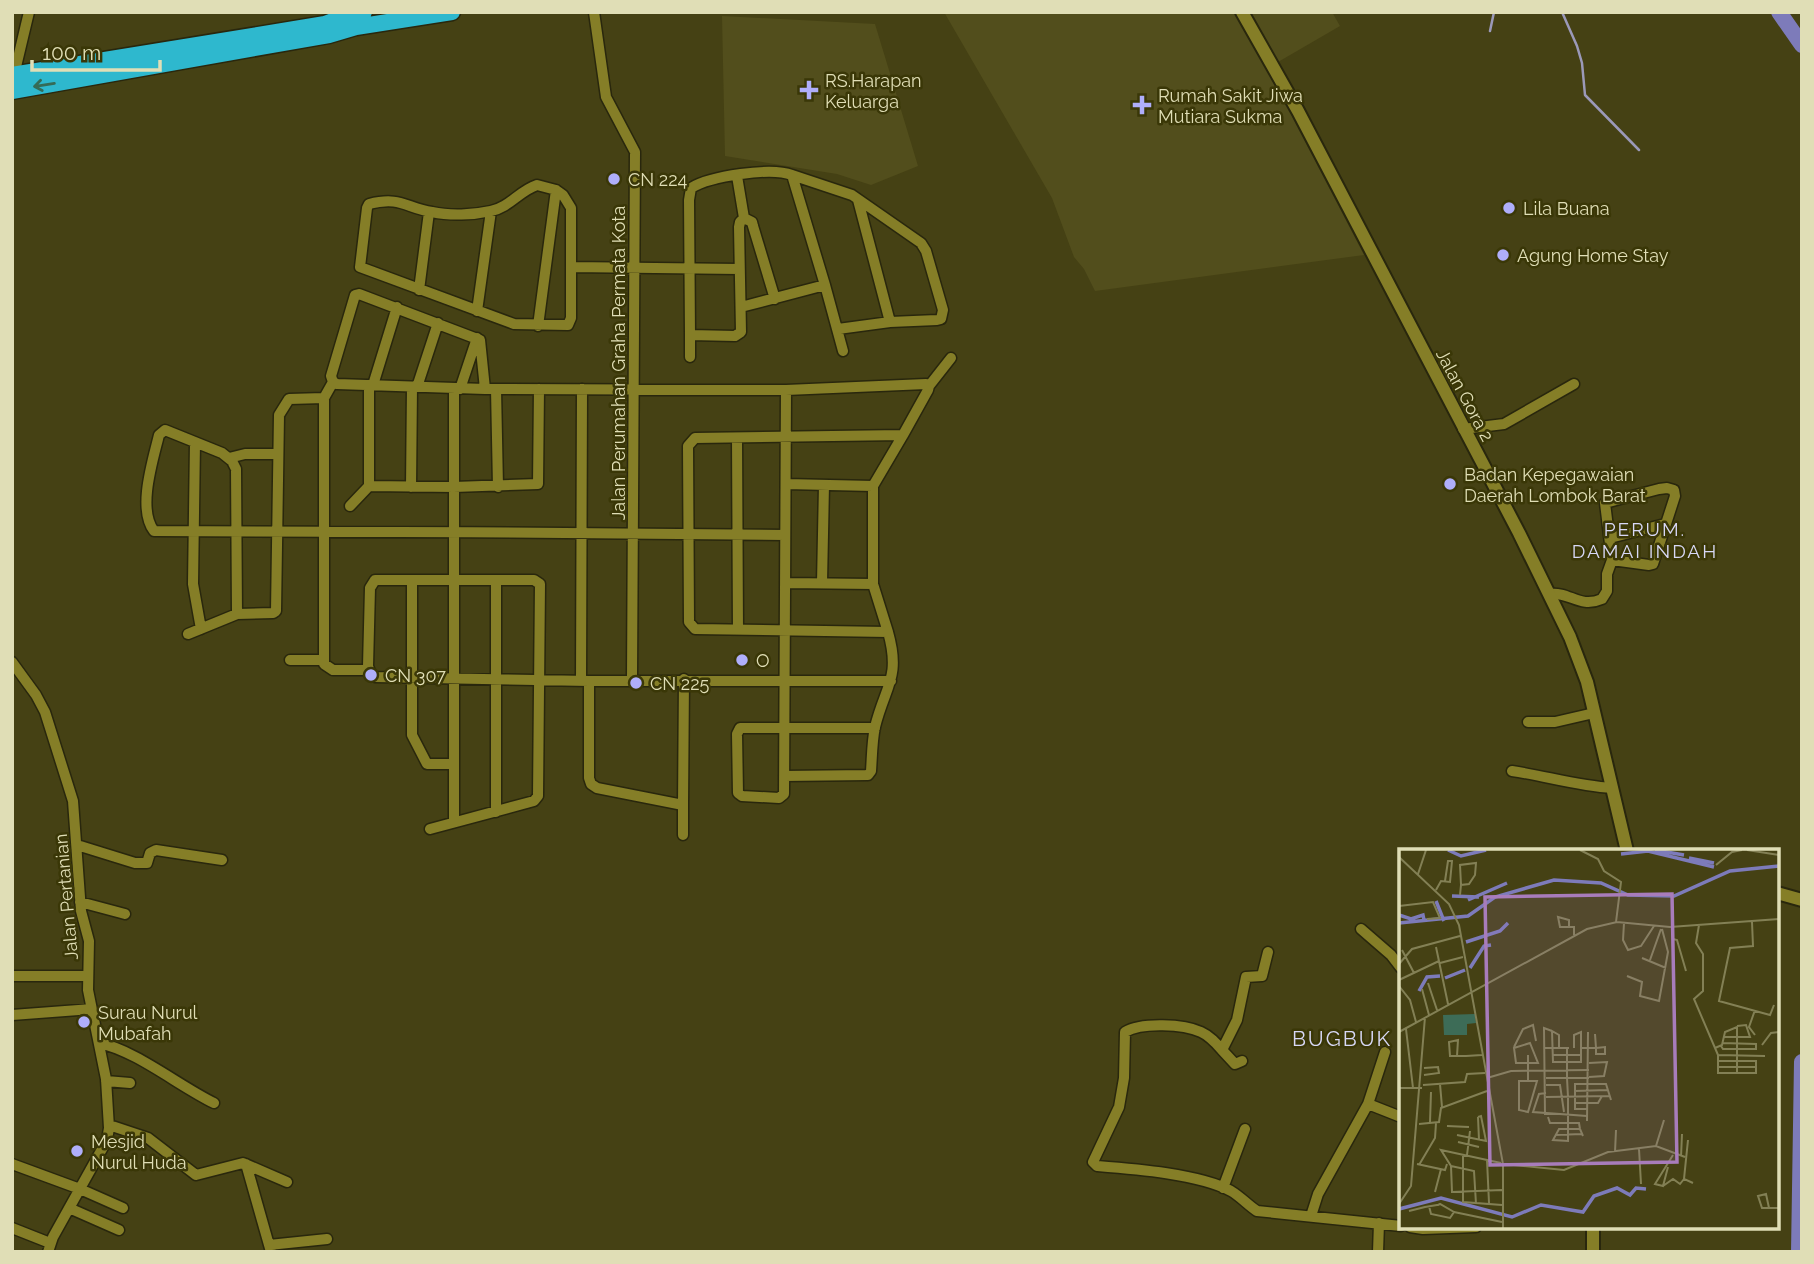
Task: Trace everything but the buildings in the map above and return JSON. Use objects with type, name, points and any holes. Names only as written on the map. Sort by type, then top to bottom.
[{"type":"highway","points":[[13,80],[357,18],[452,12]]},
{"type":"street","points":[[13,80],[29,12]]},
{"type":"street","name":"Jalan Perumahan Graha Permata Kota","points":[[593,12],[608,103],[634,148],[632,679]]},
{"type":"street","name":"Jalan Gora 2","points":[[1242,12],[1297,111],[1549,594],[1582,665],[1627,849]]},
{"type":"street","points":[[690,357],[691,188],[701,183],[737,176],[768,172],[792,175],[852,195],[921,243],[926,251],[943,310],[942,318],[838,329]]},
{"type":"street","points":[[792,175],[843,351]]},
{"type":"street","points":[[737,176],[744,218]]},
{"type":"street","points":[[537,185],[563,195],[572,212],[570,323],[561,326],[514,324],[360,267],[367,208],[372,203],[397,201],[429,212],[448,214],[491,211],[504,207],[527,188],[537,185]]},
{"type":"street","points":[[538,326],[555,190]]},
{"type":"street","points":[[858,200],[890,322]]},
{"type":"street","points":[[477,311],[491,211]]},
{"type":"street","points":[[419,290],[429,212]]},
{"type":"street","points":[[690,335],[739,334],[742,328],[739,227],[744,218]]},
{"type":"street","points":[[744,218],[752,222],[775,299]]},
{"type":"street","points":[[571,267],[739,269]]},
{"type":"street","points":[[741,307],[825,285]]},
{"type":"street","points":[[369,670],[333,670],[326,667],[324,660],[324,398],[332,382],[331,376],[355,295],[397,307],[477,338],[482,345],[490,389],[498,487]]},
{"type":"street","points":[[350,506],[369,486],[371,385],[397,307]]},
{"type":"street","points":[[411,487],[415,387],[438,323]]},
{"type":"street","points":[[454,822],[454,488],[457,389],[477,338]]},
{"type":"street","points":[[784,776],[868,775],[871,771],[875,728],[891,681],[894,653],[873,584],[873,486],[929,386],[951,358]]},
{"type":"street","points":[[332,382],[457,389],[786,390],[929,386]]},
{"type":"street","points":[[1463,429],[1504,424],[1574,384]]},
{"type":"street","points":[[369,486],[454,488],[538,484],[539,389]]},
{"type":"street","points":[[582,389],[582,532],[589,778],[591,784],[597,788],[683,805]]},
{"type":"street","points":[[786,390],[786,583],[785,631],[785,729],[784,794],[781,797],[742,796],[738,793],[738,730],[743,728],[785,729],[875,728]]},
{"type":"street","points":[[188,634],[237,614],[276,611],[279,415],[286,402],[293,398],[324,398]]},
{"type":"street","points":[[237,614],[236,531],[236,469],[222,453],[170,430],[162,431],[147,488],[147,506],[154,531],[236,531],[454,534],[582,532],[785,535]]},
{"type":"street","points":[[888,632],[695,629],[690,625],[688,446],[695,438],[903,435]]},
{"type":"street","points":[[737,438],[738,630]]},
{"type":"street","points":[[195,442],[193,593],[201,629]]},
{"type":"street","points":[[229,458],[245,454],[278,454]]},
{"type":"street","points":[[786,485],[873,486]]},
{"type":"street","points":[[822,583],[824,485]]},
{"type":"street","points":[[1549,594],[1557,593],[1581,603],[1600,600],[1606,593],[1606,574],[1612,560],[1605,503],[1670,488],[1676,493],[1653,564],[1612,560]]},
{"type":"street","points":[[1610,538],[1665,524]]},
{"type":"street","points":[[412,580],[413,740],[427,764],[453,765]]},
{"type":"street","points":[[496,580],[496,812]]},
{"type":"street","points":[[430,829],[534,801],[538,796],[539,680],[540,584],[534,580],[372,581],[369,670],[375,677],[454,678],[539,680],[585,681],[891,681]]},
{"type":"street","points":[[786,583],[873,584]]},
{"type":"street","points":[[290,660],[324,660]]},
{"type":"street","name":"Jalan Pertanian","points":[[12,662],[36,695],[49,721],[73,801],[80,902],[89,942],[88,990],[106,1081],[107,1140],[49,1247]]},
{"type":"street","points":[[683,835],[684,679]]},
{"type":"street","points":[[1528,722],[1555,722],[1594,713]]},
{"type":"street","points":[[1512,771],[1612,788]]},
{"type":"street","points":[[77,845],[135,863],[146,863],[150,853],[156,850],[222,860]]},
{"type":"street","points":[[1779,894],[1802,900]]},
{"type":"street","points":[[80,902],[125,915]]},
{"type":"street","points":[[1361,929],[1391,955],[1399,970]]},
{"type":"street","points":[[1222,1050],[1237,1020],[1245,980],[1249,976],[1262,976],[1268,952]]},
{"type":"street","points":[[12,976],[88,976]]},
{"type":"street","points":[[12,1014],[92,1009]]},
{"type":"street","points":[[1242,1061],[1235,1064],[1209,1036],[1185,1027],[1159,1026],[1127,1030],[1124,1033],[1124,1078],[1119,1107],[1093,1162],[1097,1166],[1163,1174],[1223,1188],[1257,1211],[1399,1226]]},
{"type":"street","points":[[99,1042],[137,1058],[214,1103]]},
{"type":"street","points":[[1311,1216],[1318,1194],[1368,1104],[1385,1052]]},
{"type":"street","points":[[106,1081],[130,1083]]},
{"type":"street","points":[[1368,1104],[1399,1116]]},
{"type":"street","points":[[108,1125],[148,1138],[196,1175],[232,1164],[246,1164],[287,1182]]},
{"type":"street","points":[[1223,1188],[1245,1129]]},
{"type":"street","points":[[12,1164],[123,1208]]},
{"type":"street","points":[[246,1164],[270,1249],[327,1239]]},
{"type":"street","points":[[69,1208],[119,1230]]},
{"type":"street","points":[[1378,1252],[1379,1223]]},
{"type":"street","points":[[12,1228],[49,1247]]},
{"type":"street","points":[[1593,1252],[1594,1229]]},
{"type":"shaded area","name":"Rumah Sakit Jiwa Mutiara Sukma","points":[[944,12],[1238,12],[1364,255],[1095,291],[1084,269],[1074,257],[1052,198]]},
{"type":"shaded area","points":[[1250,12],[1332,12],[1340,26],[1278,62]]},
{"type":"shaded area","name":"RS.Harapan Keluarga","points":[[722,16],[875,24],[918,166],[871,185],[837,174],[725,156]]},
{"type":"waterway","points":[[1490,31],[1494,12]]},
{"type":"waterway","points":[[1562,12],[1582,63],[1585,95],[1639,150]]},
{"type":"waterway","points":[[1779,12],[1802,45]]},
{"type":"waterway","points":[[1799,1252],[1802,1062]]},
{"type":"place","name":"RS.Harapan Keluarga","points":[[809,90]]},
{"type":"place","name":"Rumah Sakit Jiwa Mutiara Sukma","points":[[1142,105]]},
{"type":"place","name":"CN 224","points":[[614,179]]},
{"type":"place","name":"Lila Buana","points":[[1509,208]]},
{"type":"place","name":"Agung Home Stay","points":[[1503,255]]},
{"type":"place","name":"Badan Kepegawaian Daerah Lombok Barat","points":[[1450,484]]},
{"type":"place","name":"O","points":[[742,660]]},
{"type":"place","name":"CN 307","points":[[371,675]]},
{"type":"place","name":"CN 225","points":[[636,683]]},
{"type":"place","name":"Surau Nurul Mubafah","points":[[84,1022]]},
{"type":"place","name":"Mesjid Nurul Huda","points":[[77,1151]]},
{"type":"district","name":"PERUM. DAMAI INDAH","points":[[1645,540]]},
{"type":"district","name":"BUGBUK","points":[[1342,1038]]}]
